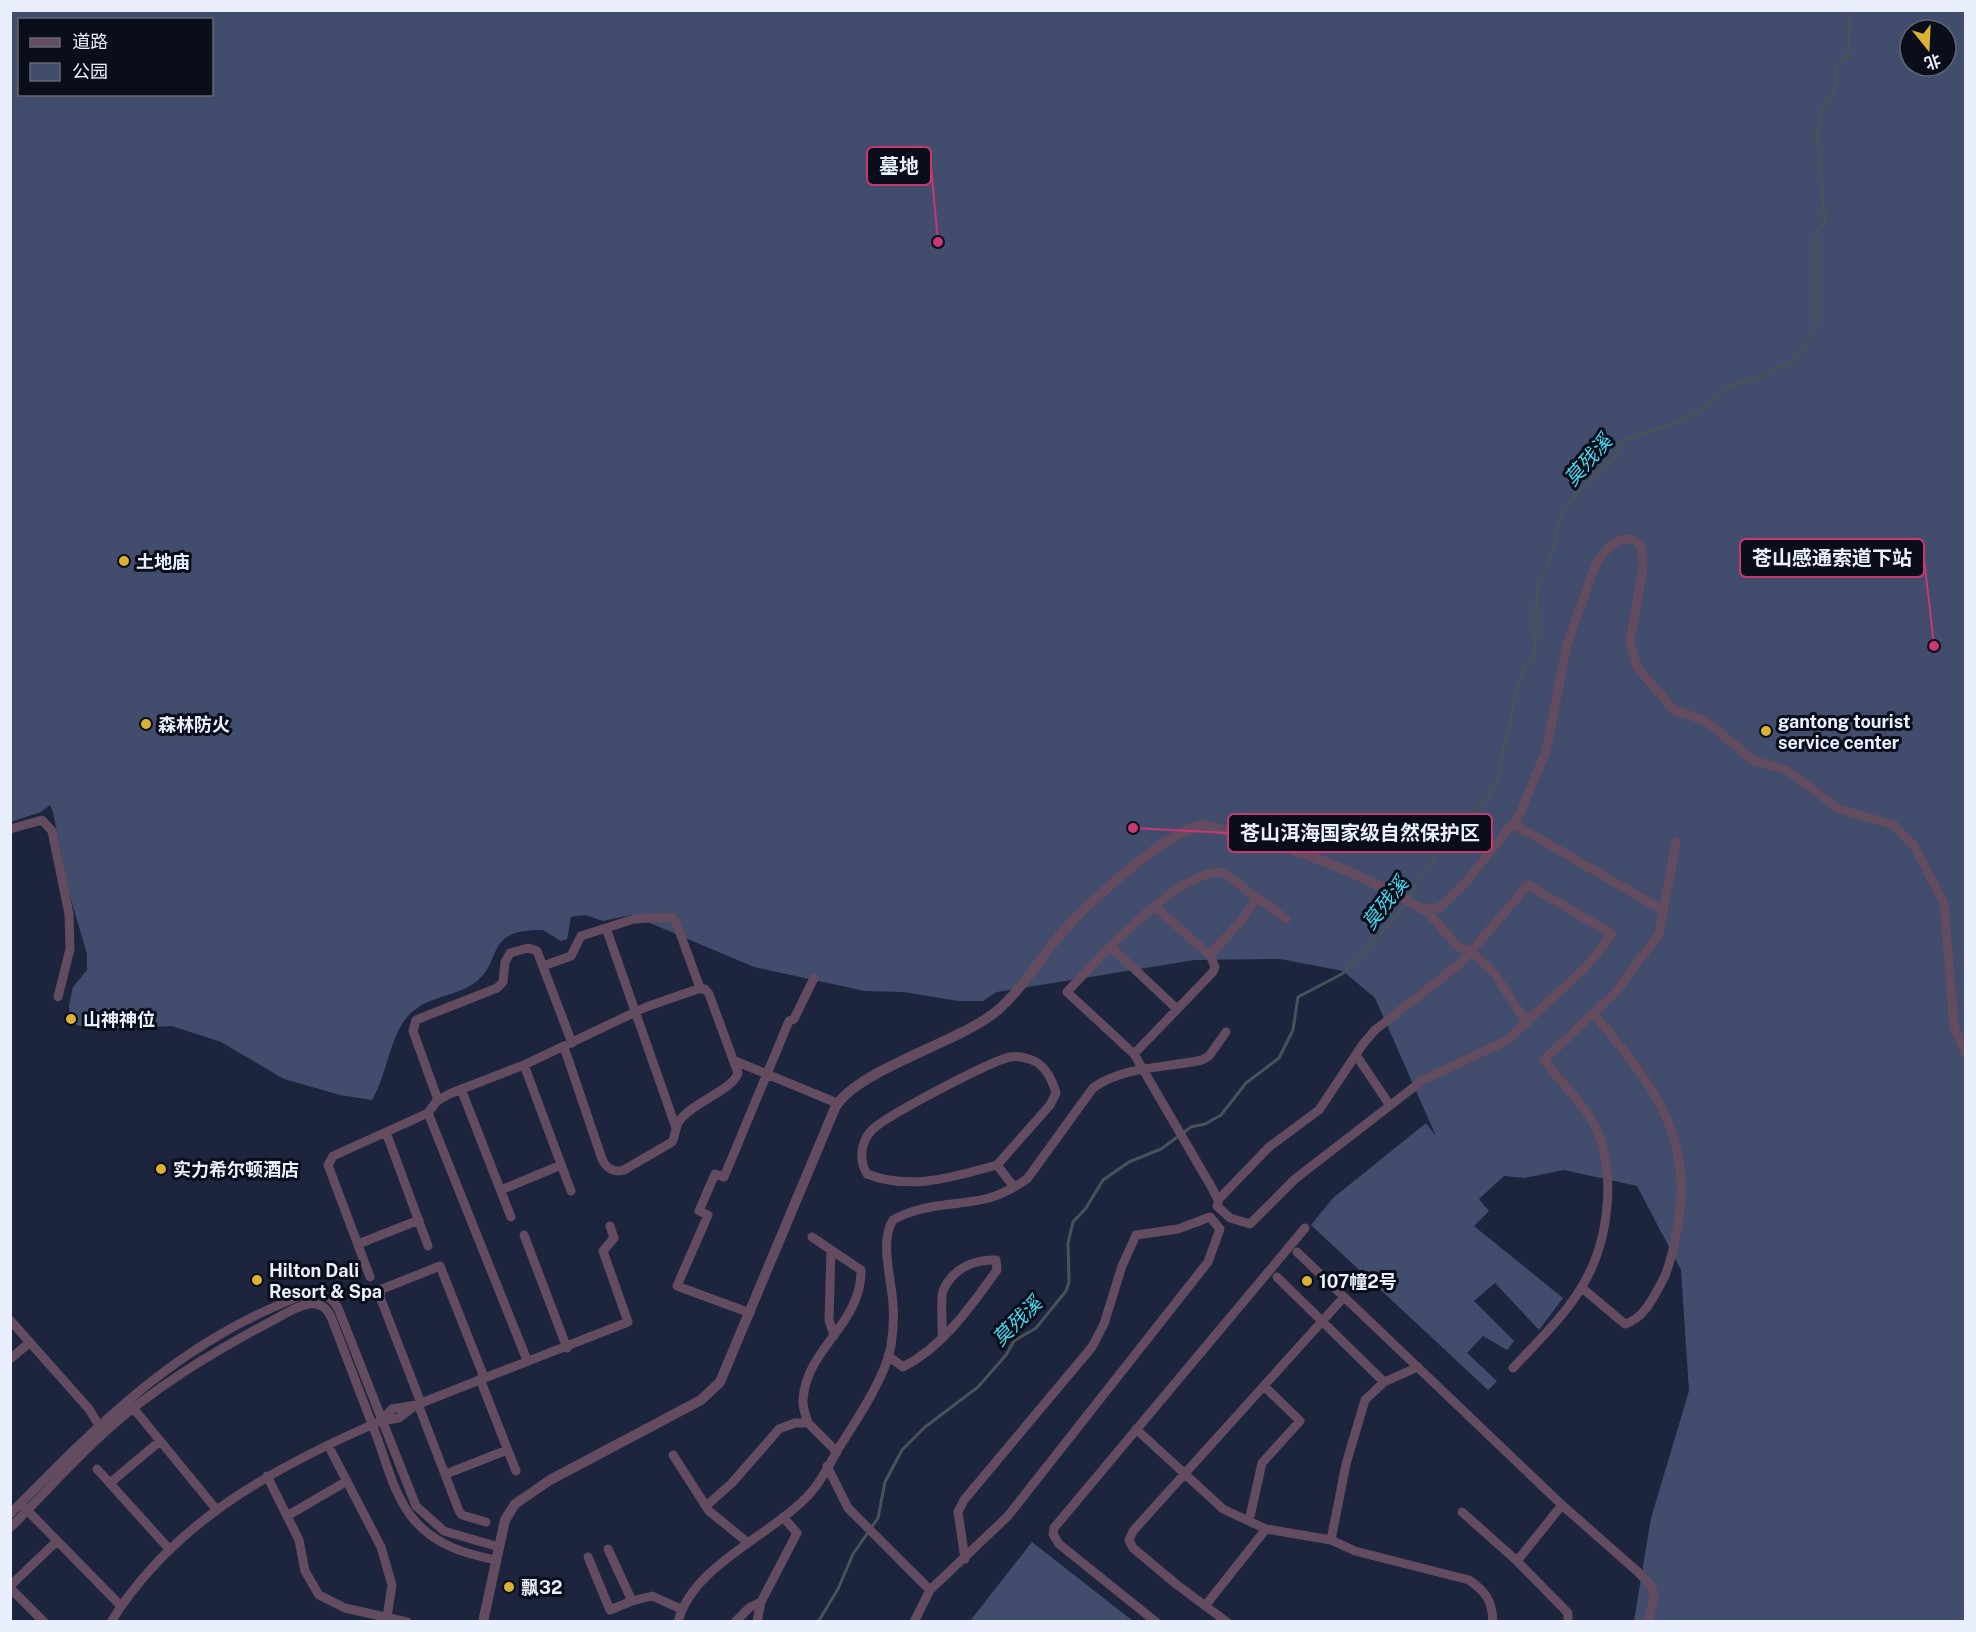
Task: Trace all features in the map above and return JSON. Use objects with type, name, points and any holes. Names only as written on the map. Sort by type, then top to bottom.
[{"type":"street","points":[[1424,910],[1439,909],[1449,901],[1514,824],[1546,751],[1567,645],[1593,571],[1598,560],[1610,546],[1622,540],[1633,540],[1641,545],[1643,568],[1630,641],[1631,651],[1637,667],[1660,697],[1674,710],[1706,721],[1754,761],[1787,770],[1839,809],[1894,825],[1914,846],[1944,903],[1954,1026],[1965,1054]]},
{"type":"street","points":[[10,829],[42,820],[52,831],[69,914],[71,942],[58,997]]},
{"type":"street","points":[[1514,824],[1664,911]]},
{"type":"street","points":[[483,1622],[509,1511],[521,1498],[701,1400],[715,1389],[726,1372],[837,1103],[853,1087],[994,1014],[1005,1004],[1080,913],[1149,854],[1189,828],[1202,825],[1285,847],[1351,872],[1424,910],[1457,946],[1471,951],[1494,973],[1527,1023]]},
{"type":"street","points":[[1513,1368],[1582,1288],[1603,1232],[1609,1187],[1604,1150],[1590,1117],[1544,1060],[1594,1014],[1642,959],[1659,934],[1676,842]]},
{"type":"street","points":[[965,1559],[958,1512],[964,1500],[1092,1347],[1104,1324],[1122,1266],[1136,1235],[1178,1229],[1210,1216],[1218,1203],[1269,1147],[1319,1110],[1375,1030],[1462,962],[1528,885],[1612,934],[1587,966],[1506,1041],[1423,1080],[1389,1104],[1295,1179],[1250,1224],[1230,1218],[1218,1203],[1134,1054],[1067,992],[1111,947],[1177,887],[1214,872],[1224,873],[1286,919]]},
{"type":"street","points":[[1210,955],[1245,916],[1257,897]]},
{"type":"street","points":[[1134,1054],[1213,972],[1215,967],[1210,955],[1155,907]]},
{"type":"street","points":[[438,1100],[413,1031],[416,1020],[497,988],[504,980],[505,962],[510,953],[534,949],[543,966],[602,1159],[610,1169],[624,1170],[672,1142],[681,1118],[714,1093],[734,1082],[738,1073],[735,1061],[710,994],[700,988],[674,918],[643,918],[580,937],[571,956],[543,966]]},
{"type":"street","points":[[606,928],[676,1128]]},
{"type":"street","points":[[1111,947],[1177,1009]]},
{"type":"street","points":[[750,1313],[677,1286],[708,1215],[699,1211],[715,1174],[724,1177],[789,1021],[794,1019],[814,978]]},
{"type":"street","points":[[370,1276],[329,1160],[333,1156],[428,1113],[438,1100],[461,1089],[524,1065],[634,1012],[700,988]]},
{"type":"street","points":[[1582,1288],[1624,1324],[1637,1321],[1655,1296],[1666,1272],[1682,1203],[1681,1177],[1670,1120],[1636,1065],[1594,1014]]},
{"type":"street","points":[[678,1622],[681,1610],[702,1581],[746,1541],[783,1517],[813,1490],[837,1452],[888,1356],[894,1308],[886,1236],[893,1220],[912,1211],[989,1197],[1014,1187],[1027,1179],[1093,1089],[1113,1077],[1202,1060],[1209,1056],[1226,1032]]},
{"type":"street","points":[[1356,1055],[1389,1104]]},
{"type":"street","points":[[1012,1057],[1031,1059],[1050,1075],[1056,1093],[1050,1105],[997,1165],[967,1173],[902,1184],[867,1174],[861,1164],[862,1148],[871,1131],[880,1125],[980,1070],[1012,1057]]},
{"type":"street","points":[[735,1061],[837,1103]]},
{"type":"street","points":[[524,1065],[571,1191]]},
{"type":"street","points":[[461,1089],[511,1217]]},
{"type":"street","points":[[428,1113],[527,1360]]},
{"type":"street","points":[[386,1132],[428,1245]]},
{"type":"street","points":[[501,1190],[561,1165]]},
{"type":"street","points":[[997,1165],[1014,1187]]},
{"type":"street","points":[[1210,1216],[1220,1229]]},
{"type":"street","points":[[914,1622],[930,1590],[1008,1516],[1170,1313],[1208,1262],[1220,1229],[1230,1218]]},
{"type":"street","points":[[358,1244],[419,1220]]},
{"type":"street","points":[[111,1622],[121,1606],[170,1550],[216,1509],[267,1476],[377,1423],[399,1418],[418,1404],[527,1360],[567,1348],[628,1322],[603,1251],[614,1238],[610,1227]]},
{"type":"street","points":[[1156,1622],[1059,1544],[1053,1534],[1061,1518],[1305,1228]]},
{"type":"street","points":[[524,1235],[567,1348]]},
{"type":"street","points":[[812,1237],[861,1270],[861,1288],[844,1324],[813,1362],[803,1401],[808,1423],[837,1452]]},
{"type":"street","points":[[831,1251],[829,1320],[834,1336]]},
{"type":"street","points":[[1297,1252],[1652,1587],[1654,1598],[1648,1622]]},
{"type":"street","points":[[888,1356],[903,1367],[920,1359],[962,1319],[998,1270],[996,1260],[979,1259],[957,1271],[942,1292],[942,1337]]},
{"type":"street","points":[[486,1522],[462,1515],[418,1404],[380,1297],[382,1289],[440,1266],[516,1472]]},
{"type":"street","points":[[1277,1277],[1383,1382]]},
{"type":"street","points":[[10,1528],[24,1507],[127,1401],[211,1340],[253,1316],[300,1296],[316,1293],[332,1299],[338,1308],[409,1513],[423,1529],[448,1546],[496,1560]]},
{"type":"street","points":[[1227,1622],[1133,1548],[1129,1540],[1133,1531],[1344,1297]]},
{"type":"street","points":[[101,1429],[134,1409],[214,1352],[288,1312],[304,1305],[316,1304],[325,1307],[331,1317],[416,1506],[435,1526],[453,1535],[499,1547]]},
{"type":"street","points":[[10,1320],[89,1409],[101,1429]]},
{"type":"street","points":[[10,1359],[29,1343]]},
{"type":"street","points":[[1331,1540],[1346,1464],[1365,1400],[1383,1382],[1418,1367]]},
{"type":"street","points":[[1249,1521],[1262,1463],[1300,1421],[1264,1386]]},
{"type":"street","points":[[127,1401],[216,1509]]},
{"type":"street","points":[[706,1506],[732,1483],[780,1429],[795,1423],[808,1423]]},
{"type":"street","points":[[1136,1429],[1223,1509],[1266,1529],[1331,1540],[1356,1551],[1469,1580],[1484,1591],[1492,1603],[1493,1622]]},
{"type":"street","points":[[110,1483],[160,1441]]},
{"type":"street","points":[[328,1445],[381,1547],[392,1581],[387,1617]]},
{"type":"street","points":[[446,1474],[507,1450]]},
{"type":"street","points":[[673,1455],[706,1506],[746,1541]]},
{"type":"street","points":[[827,1466],[848,1509],[930,1590]]},
{"type":"street","points":[[97,1469],[170,1550]]},
{"type":"street","points":[[267,1476],[299,1540],[305,1571],[314,1590],[333,1604],[376,1618],[387,1617],[407,1622]]},
{"type":"street","points":[[287,1516],[347,1481]]},
{"type":"street","points":[[1517,1561],[1562,1504]]},
{"type":"street","points":[[10,1514],[24,1507]]},
{"type":"street","points":[[24,1507],[121,1606]]},
{"type":"street","points":[[1462,1512],[1569,1612],[1568,1622]]},
{"type":"street","points":[[757,1622],[761,1602],[797,1533],[783,1517]]},
{"type":"street","points":[[1205,1606],[1266,1529]]},
{"type":"street","points":[[448,1546],[453,1535]]},
{"type":"street","points":[[44,1622],[10,1587],[57,1540]]},
{"type":"street","points":[[608,1549],[632,1601]]},
{"type":"street","points":[[588,1557],[610,1610],[652,1596],[681,1610]]},
{"type":"street","points":[[735,1622],[749,1608],[761,1602]]},
{"type":"green space","points":[[10,11],[1965,11],[1965,1621],[1634,1621],[1651,1518],[1689,1391],[1681,1270],[1637,1186],[1564,1170],[1524,1178],[1504,1176],[1479,1199],[1489,1211],[1474,1226],[1563,1298],[1539,1330],[1495,1283],[1474,1301],[1514,1341],[1507,1350],[1483,1336],[1467,1353],[1497,1381],[1488,1390],[1311,1225],[1333,1198],[1426,1123],[1436,1136],[1375,998],[1343,971],[1280,959],[1195,960],[997,992],[983,1001],[958,1001],[904,992],[865,991],[754,967],[631,915],[603,921],[585,915],[571,917],[567,939],[561,941],[543,930],[524,931],[510,935],[502,941],[483,976],[473,984],[415,1009],[397,1034],[372,1100],[340,1095],[284,1079],[221,1042],[172,1026],[91,1029],[70,1023],[69,1005],[73,987],[87,970],[87,954],[68,890],[50,805],[41,812],[11,822]]},
{"type":"green space","points":[[1032,1542],[1133,1621],[970,1621]]},
{"type":"waterway","name":"莫残溪","points":[[818,1622],[838,1589],[853,1554],[878,1518],[885,1482],[902,1450],[925,1427],[978,1387],[1006,1355],[1014,1341],[1036,1328],[1066,1291],[1069,1282],[1068,1243],[1073,1222],[1086,1208],[1103,1180],[1129,1162],[1161,1149],[1191,1127],[1205,1124],[1221,1115],[1246,1083],[1279,1058],[1293,1030],[1298,997],[1342,974],[1371,945],[1398,914],[1423,873],[1460,822],[1488,798],[1498,782],[1503,748],[1524,668],[1535,654],[1537,590],[1553,549],[1561,513],[1591,478],[1613,459],[1624,440],[1679,422],[1710,403],[1729,386],[1762,377],[1780,366],[1792,364],[1816,327],[1816,232],[1825,223],[1817,132],[1823,107],[1833,95],[1838,63],[1848,56],[1850,10]]},
{"type":"place","name":"墓地","points":[[938,242]]},
{"type":"place","name":"土地庙","points":[[124,561]]},
{"type":"place","name":"苍山感通索道下站","points":[[1934,646]]},
{"type":"place","name":"森林防火","points":[[146,724]]},
{"type":"place","name":"gantong tourist service center","points":[[1766,731]]},
{"type":"place","name":"苍山洱海国家级自然保护区","points":[[1133,828]]},
{"type":"place","name":"山神神位","points":[[71,1019]]},
{"type":"place","name":"实力希尔顿酒店","points":[[161,1169]]},
{"type":"place","name":"Hilton Dali Resort & Spa","points":[[257,1280]]},
{"type":"place","name":"107幢2号","points":[[1307,1281]]},
{"type":"place","name":"飘32","points":[[509,1587]]}]
